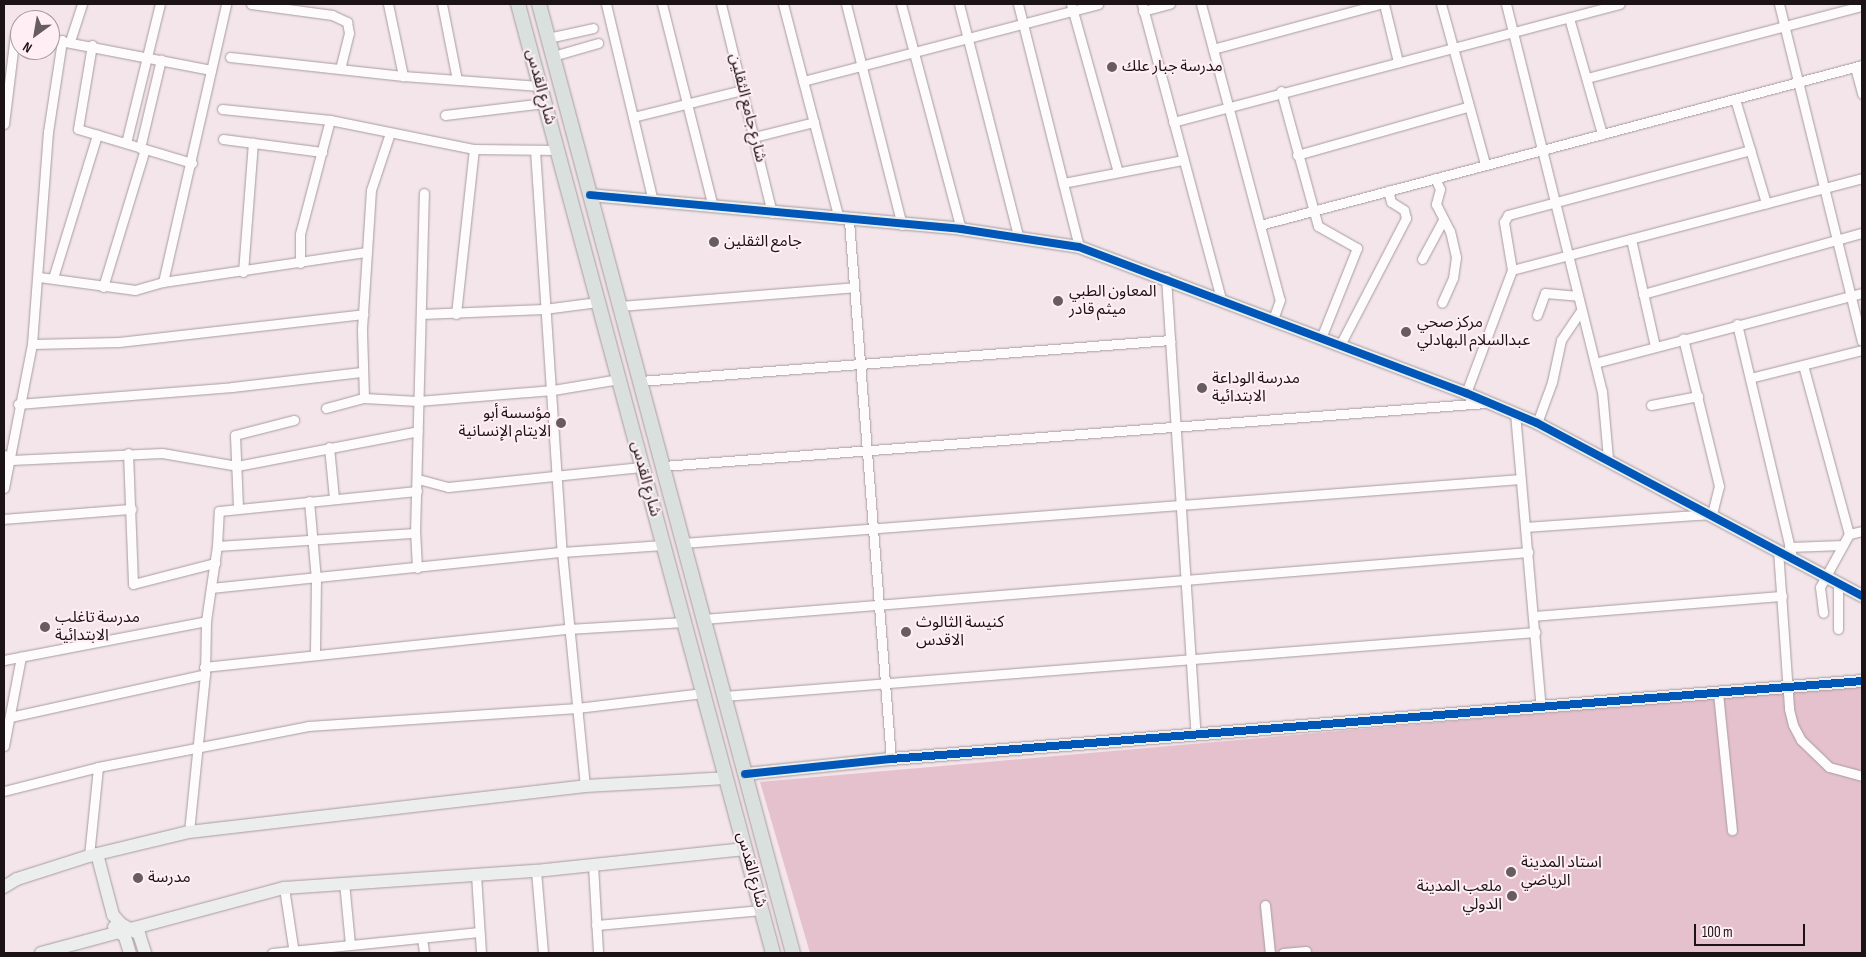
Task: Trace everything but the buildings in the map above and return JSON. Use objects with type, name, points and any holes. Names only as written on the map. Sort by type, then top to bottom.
[{"type":"main road","name":"شارع القدس","points":[[518,4],[773,953]]},
{"type":"main road","name":"شارع القدس","points":[[539,4],[793,953]]},
{"type":"main road","points":[[631,425],[650,420]]},
{"type":"main road","points":[[690,645],[702,652],[711,650]]},
{"type":"main road","points":[[695,664],[711,650]]},
{"type":"street","points":[[4,488],[7,458],[32,344],[39,277],[48,132],[66,40],[82,4]]},
{"type":"street","points":[[126,144],[160,4]]},
{"type":"street","points":[[163,282],[192,163],[226,4]]},
{"type":"street","points":[[251,4],[332,15],[347,22],[349,33],[340,69]]},
{"type":"street","points":[[388,4],[403,76]]},
{"type":"street","points":[[442,4],[457,80]]},
{"type":"street","points":[[606,4],[653,201]]},
{"type":"street","points":[[662,4],[713,207]]},
{"type":"street","name":"شارع جامع الثقلين","points":[[721,4],[772,213]]},
{"type":"street","points":[[783,4],[814,122],[844,220],[854,287],[891,759]]},
{"type":"street","points":[[846,4],[902,225]]},
{"type":"street","points":[[902,4],[961,229]]},
{"type":"street","points":[[959,4],[1018,235]]},
{"type":"street","points":[[1018,4],[1079,247]]},
{"type":"street","points":[[803,81],[1023,24],[1072,7],[1098,4]]},
{"type":"street","points":[[1170,4],[1143,7],[1220,299]]},
{"type":"street","points":[[1201,4],[1280,300],[1273,319]]},
{"type":"street","points":[[1213,49],[1382,4],[1398,62]]},
{"type":"street","points":[[1441,4],[1467,107],[1485,164]]},
{"type":"street","points":[[1506,4],[1602,392],[1608,458]]},
{"type":"street","points":[[1173,122],[1281,92],[1569,18],[1589,8],[1620,4]]},
{"type":"street","points":[[1779,4],[1862,341]]},
{"type":"street","points":[[1586,78],[1862,6]]},
{"type":"street","points":[[1072,7],[1118,172]]},
{"type":"street","points":[[1569,18],[1602,134]]},
{"type":"street","points":[[548,38],[593,28]]},
{"type":"street","points":[[60,40],[211,70]]},
{"type":"street","points":[[553,56],[598,43]]},
{"type":"street","points":[[92,46],[77,126],[81,131],[192,163]]},
{"type":"street","points":[[230,57],[403,76],[540,86]]},
{"type":"street","points":[[103,287],[143,148],[161,59]]},
{"type":"street","points":[[4,124],[6,93],[12,60]]},
{"type":"street","points":[[1260,224],[1859,66],[1862,94]]},
{"type":"street","points":[[633,117],[742,90]]},
{"type":"street","points":[[1281,92],[1311,210],[1322,230],[1357,248],[1321,338]]},
{"type":"street","points":[[1735,99],[1766,203]]},
{"type":"street","points":[[445,115],[544,103]]},
{"type":"street","points":[[1297,155],[1467,107]]},
{"type":"street","points":[[222,109],[330,120],[474,150],[557,150]]},
{"type":"street","points":[[300,263],[300,234],[330,120]]},
{"type":"street","points":[[754,137],[814,122]]},
{"type":"street","points":[[364,398],[361,372],[371,190],[390,133]]},
{"type":"street","points":[[54,278],[97,135]]},
{"type":"street","points":[[223,139],[322,152]]},
{"type":"street","points":[[242,272],[254,142]]},
{"type":"street","points":[[456,314],[474,150]]},
{"type":"street","points":[[535,150],[544,309],[553,390],[568,629],[585,786]]},
{"type":"street","points":[[1466,393],[1512,270],[1505,218],[1556,202],[1750,150]]},
{"type":"street","points":[[1062,183],[1183,160]]},
{"type":"street","points":[[1434,178],[1440,189],[1436,204],[1450,231],[1456,262],[1442,303]]},
{"type":"street","points":[[1512,270],[1862,178]]},
{"type":"street","points":[[1340,345],[1406,218],[1404,210],[1391,202],[1388,190]]},
{"type":"street","points":[[417,568],[415,533],[418,479],[418,401],[424,193]]},
{"type":"street","points":[[590,195],[1018,235],[1079,247],[1166,277],[1515,413],[1608,458],[1786,551],[1862,596]]},
{"type":"street","points":[[1422,259],[1443,220]]},
{"type":"street","points":[[1643,294],[1862,233]]},
{"type":"street","points":[[1632,240],[1655,346]]},
{"type":"street","points":[[39,277],[135,290],[163,282],[242,272],[367,252]]},
{"type":"street","points":[[1166,277],[1196,735]]},
{"type":"street","points":[[620,306],[854,287]]},
{"type":"street","points":[[1595,363],[1683,338],[1862,292]]},
{"type":"street","points":[[1537,314],[1545,293],[1578,296]]},
{"type":"street","points":[[422,314],[544,309],[598,302]]},
{"type":"street","points":[[1537,423],[1552,382],[1562,340],[1582,310]]},
{"type":"street","points":[[32,344],[120,342],[363,314]]},
{"type":"street","points":[[1738,324],[1786,551],[1782,596],[1789,709],[1801,740],[1829,767],[1862,776]]},
{"type":"street","points":[[1683,338],[1720,486],[1712,514]]},
{"type":"street","points":[[640,381],[1170,340]]},
{"type":"street","points":[[1750,378],[1862,350]]},
{"type":"street","points":[[1803,365],[1849,534],[1820,587],[1823,613]]},
{"type":"street","points":[[18,404],[232,387],[361,372]]},
{"type":"street","points":[[326,408],[364,398],[418,401],[553,390],[619,379]]},
{"type":"street","points":[[1651,405],[1698,396]]},
{"type":"street","points":[[663,466],[1490,402]]},
{"type":"street","points":[[1515,413],[1541,708]]},
{"type":"street","points":[[238,507],[237,466],[233,442],[236,434],[294,420]]},
{"type":"street","points":[[7,458],[162,453],[237,466],[418,431]]},
{"type":"street","points":[[329,447],[334,498]]},
{"type":"street","points":[[128,453],[132,508],[133,584],[215,563]]},
{"type":"street","points":[[418,479],[448,487],[641,467]]},
{"type":"street","points":[[684,543],[1521,479]]},
{"type":"street","points":[[189,832],[205,670],[206,621],[217,546],[217,514],[222,508],[417,491]]},
{"type":"street","points":[[309,501],[316,579],[316,654]]},
{"type":"street","points":[[4,519],[132,508]]},
{"type":"street","points":[[1525,527],[1712,514]]},
{"type":"street","points":[[1849,534],[1862,531]]},
{"type":"street","points":[[217,546],[415,533]]},
{"type":"street","points":[[211,588],[316,579],[562,552],[664,545]]},
{"type":"street","points":[[1786,551],[1843,545]]},
{"type":"street","points":[[703,618],[1528,552]]},
{"type":"street","points":[[1838,582],[1838,629]]},
{"type":"street","points":[[1533,616],[1782,596]]},
{"type":"street","points":[[4,660],[206,621]]},
{"type":"street","points":[[10,718],[205,670],[316,654],[568,629],[684,622]]},
{"type":"street","points":[[724,696],[1534,632]]},
{"type":"street","points":[[4,746],[21,657]]},
{"type":"street","points":[[745,774],[891,759],[1862,681]]},
{"type":"street","points":[[4,791],[98,767],[308,726],[577,708],[703,693]]},
{"type":"street","points":[[1718,693],[1732,830]]},
{"type":"street","points":[[98,767],[93,855],[113,915],[123,929],[130,953]]},
{"type":"street","points":[[4,886],[17,879],[93,855],[189,832],[585,786],[726,778]]},
{"type":"street","points":[[41,953],[123,929],[284,888],[344,882],[536,871],[745,849]]},
{"type":"street","points":[[594,865],[598,953]]},
{"type":"street","points":[[536,871],[544,953]]},
{"type":"street","points":[[476,875],[481,953]]},
{"type":"street","points":[[344,882],[350,944]]},
{"type":"street","points":[[284,888],[294,951]]},
{"type":"street","points":[[1265,906],[1270,953]]},
{"type":"street","points":[[596,924],[762,910]]},
{"type":"street","points":[[123,929],[141,937],[146,953]]},
{"type":"street","points":[[272,953],[479,932]]},
{"type":"street","points":[[422,938],[424,953]]},
{"type":"street","points":[[1283,953],[1306,951]]},
{"type":"shaded area","points":[[1862,685],[1862,953],[810,953],[760,782]]},
{"type":"cycle path","points":[[590,195],[961,229],[1079,247],[1466,393],[1537,423],[1862,596]]},
{"type":"cycle path","points":[[745,774],[891,759],[1862,681]]},
{"type":"place","name":"مدرسة جبار علك","points":[[1112,67]]},
{"type":"place","name":"جامع الثقلين","points":[[714,242]]},
{"type":"place","name":"المعاون الطبي ميثم قادر","points":[[1058,301]]},
{"type":"place","name":"مركز صحي عبدالسلام البهادلي","points":[[1406,332]]},
{"type":"place","name":"مدرسة الوداعة الابتدائية","points":[[1202,388]]},
{"type":"place","name":"مؤسسة أبو الايتام الإنسانية","points":[[561,423]]},
{"type":"place","name":"مدرسة تاغلب الابتدائية","points":[[45,627]]},
{"type":"place","name":"كنيسة الثالوث الاقدس","points":[[906,632]]},
{"type":"place","name":"استاد المدينة الرياضي","points":[[1511,872]]},
{"type":"place","name":"مدرسة","points":[[138,878]]},
{"type":"place","name":"ملعب المدينة الدولي","points":[[1512,896]]}]
